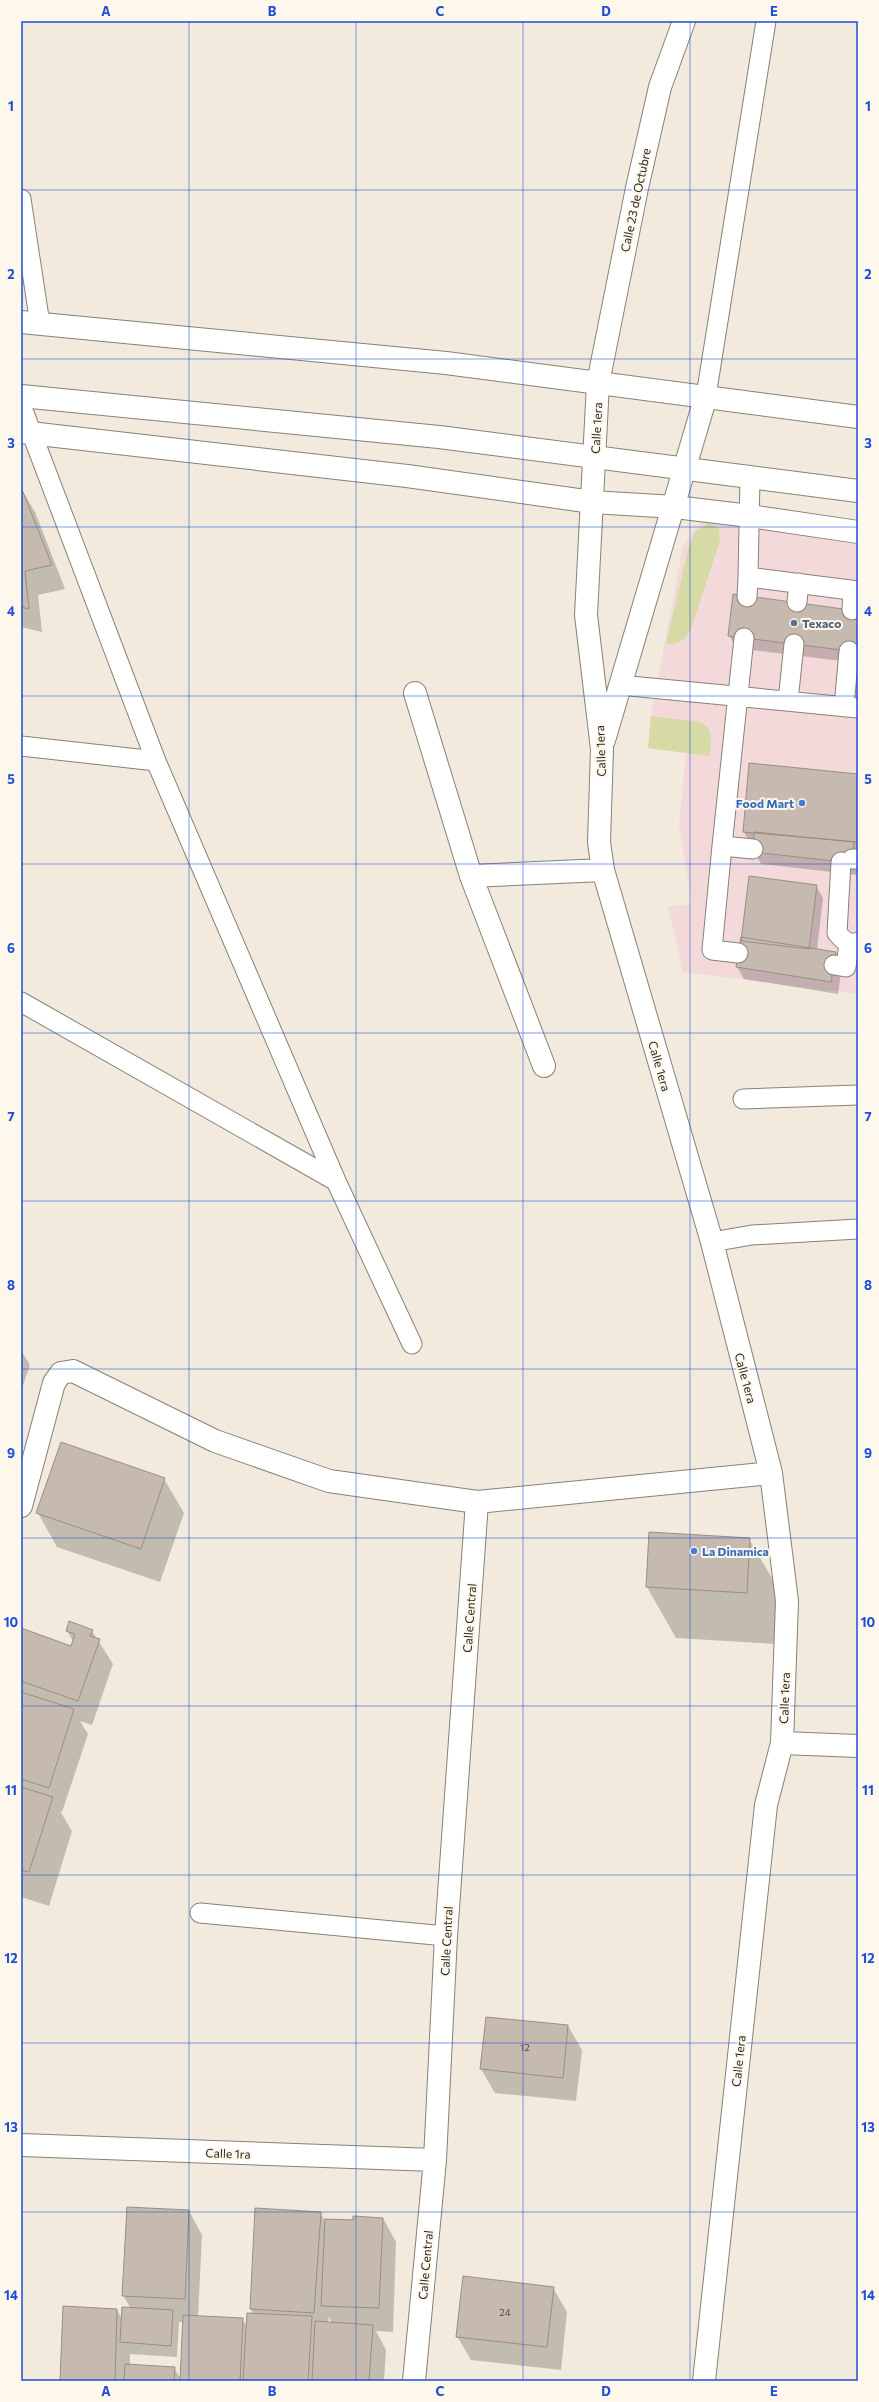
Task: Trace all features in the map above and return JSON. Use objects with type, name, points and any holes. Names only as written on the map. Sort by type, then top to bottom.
[{"type":"street","name":"Calle 23 de Octubre","points":[[598,383],[637,188],[660,87],[684,21]]},
{"type":"street","points":[[31,323],[446,363],[858,417]]},
{"type":"street","name":"Calle 1era","points":[[598,383],[586,615],[602,749],[599,842],[602,870],[712,1242],[772,1473],[787,1601],[782,1743],[766,1805],[704,2381]]},
{"type":"street","points":[[21,396],[439,437],[858,491]]},
{"type":"street","points":[[602,749],[620,685],[686,470],[706,396]]},
{"type":"street","points":[[26,432],[407,476],[592,502],[674,507],[750,516],[858,532]]},
{"type":"street","points":[[415,693],[471,876],[544,1066]]},
{"type":"street","points":[[471,876],[602,870]]},
{"type":"street","points":[[21,1506],[54,1383],[61,1373],[73,1371],[215,1441],[329,1481],[477,1502],[772,1473]]},
{"type":"street","name":"Calle Central","points":[[414,2381],[434,2160],[446,1936],[477,1502]]},
{"type":"street","points":[[782,1743],[858,1746]]},
{"type":"street","name":"Calle 1ra","points":[[21,2145],[434,2160]]},
{"type":"lane","points":[[706,396],[766,21]]},
{"type":"lane","points":[[21,199],[31,323]]},
{"type":"lane","points":[[21,405],[26,432],[156,761],[336,1181],[412,1344]]},
{"type":"lane","points":[[747,596],[750,478]]},
{"type":"lane","points":[[748,577],[856,591],[852,610]]},
{"type":"lane","points":[[797,602],[799,583]]},
{"type":"lane","points":[[738,953],[712,950],[744,638]]},
{"type":"lane","points":[[788,701],[794,644]]},
{"type":"lane","points":[[620,685],[738,695],[851,708],[849,651]]},
{"type":"lane","points":[[21,746],[156,761]]},
{"type":"lane","points":[[722,846],[753,849]]},
{"type":"lane","points":[[834,965],[846,967],[853,943],[842,940],[838,933],[836,924],[850,860]]},
{"type":"lane","points":[[21,1002],[336,1181]]},
{"type":"lane","points":[[742,1100],[858,1095]]},
{"type":"lane","points":[[712,1242],[752,1235],[858,1229]]},
{"type":"lane","points":[[200,1913],[446,1936]]},
{"type":"shaded area","points":[[708,519],[858,543],[858,994],[683,972],[668,906],[692,904],[679,826],[686,753],[648,748],[651,716],[683,546],[701,521]]},
{"type":"green space","points":[[710,522],[719,529],[720,540],[691,629],[687,636],[678,643],[666,644],[689,546],[696,531]]},
{"type":"green space","points":[[651,716],[701,722],[708,729],[711,737],[709,756],[648,748]]},
{"type":"building","points":[[21,487],[52,565],[25,571],[29,609],[21,607]]},
{"type":"building","name":"Texaco","points":[[733,594],[858,611],[858,652],[728,636]]},
{"type":"building","name":"Food Mart","points":[[749,763],[858,774],[858,842],[743,832]]},
{"type":"building","points":[[754,832],[854,842],[852,863],[753,852]]},
{"type":"building","points":[[749,876],[817,885],[809,949],[741,941]]},
{"type":"building","points":[[741,937],[836,952],[831,982],[736,967]]},
{"type":"building","points":[[61,1442],[165,1478],[141,1549],[36,1513]]},
{"type":"building","points":[[649,1532],[750,1538],[747,1593],[646,1587]]},
{"type":"building","points":[[69,1621],[93,1630],[90,1636],[100,1639],[78,1701],[21,1681],[21,1628],[71,1646],[75,1634],[66,1631]]},
{"type":"building","points":[[21,1692],[74,1709],[49,1788],[21,1779]]},
{"type":"building","points":[[21,1787],[53,1797],[29,1872],[21,1870]]},
{"type":"building","points":[[486,2017],[568,2025],[563,2078],[480,2069]]},
{"type":"building","points":[[127,2207],[189,2210],[185,2299],[122,2296]]},
{"type":"building","points":[[255,2208],[321,2212],[314,2313],[250,2309]]},
{"type":"building","points":[[353,2216],[383,2218],[379,2308],[321,2306],[325,2219],[353,2220]]},
{"type":"building","points":[[463,2276],[554,2287],[547,2347],[456,2337]]},
{"type":"building","points":[[63,2306],[117,2309],[115,2381],[60,2381]]},
{"type":"building","points":[[122,2307],[173,2310],[171,2346],[120,2342]]},
{"type":"building","points":[[247,2313],[312,2316],[308,2381],[243,2381]]},
{"type":"building","points":[[183,2315],[243,2318],[240,2381],[180,2381]]},
{"type":"building","points":[[315,2321],[373,2325],[369,2381],[312,2381]]},
{"type":"building","points":[[125,2364],[175,2367],[174,2381],[124,2381]]},
{"type":"place","name":"Texaco","points":[[794,623]]},
{"type":"place","name":"Food Mart","points":[[802,803]]},
{"type":"place","name":"La Dinamica","points":[[694,1551]]}]
